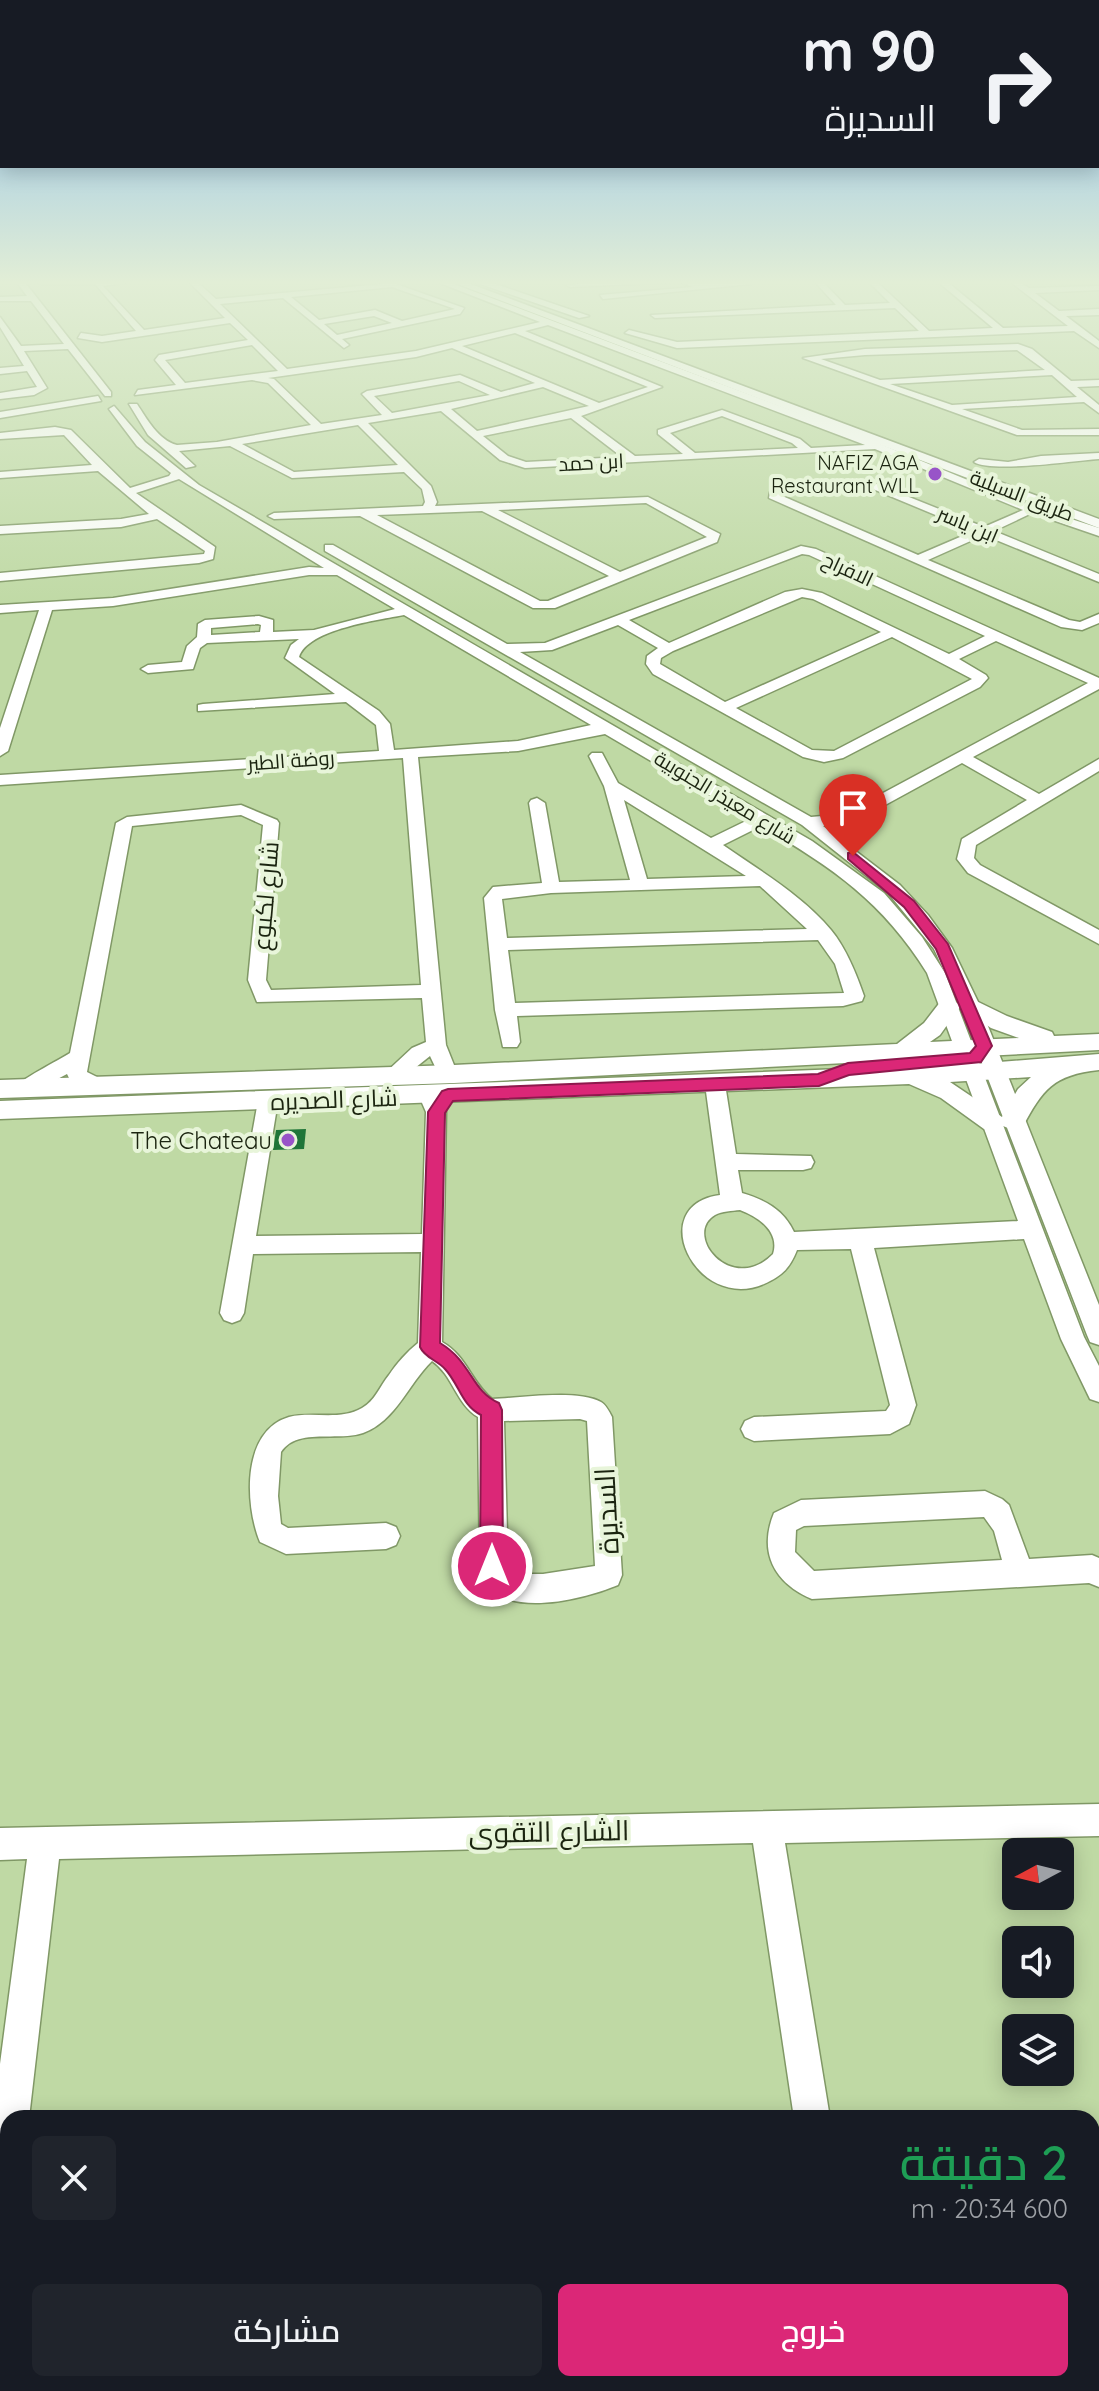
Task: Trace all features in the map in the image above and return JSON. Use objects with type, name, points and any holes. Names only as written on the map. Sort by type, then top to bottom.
[{"type":"main road","name":"طريق السيلية","points":[[751,392],[1099,524]]},
{"type":"main road","points":[[788,392],[792,393]]},
{"type":"main road","name":"طريق السيلية","points":[[965,457],[1021,472]]},
{"type":"main road","points":[[1029,498],[1048,515]]},
{"type":"main road","points":[[903,1051],[960,1006],[1072,1054],[1037,1084],[1003,1122],[950,1092],[906,1076]]},
{"type":"main road","points":[[819,1080],[848,1069],[1070,1053],[1099,1042]]},
{"type":"main road","name":"شارع الصديره","points":[[1072,1054],[1099,1042]]},
{"type":"main road","name":"شارع الصديره","points":[[12,1088],[393,1075],[442,1094],[903,1051],[979,1060]]},
{"type":"main road","name":"شارع الصديره","points":[[0,1110],[906,1076],[979,1060],[1072,1054],[1099,1062]]},
{"type":"street","points":[[0,396],[34,392]]},
{"type":"street","name":"شارع معيذر الجنوبية","points":[[98,392],[135,439],[309,554],[762,819],[845,871],[878,897],[916,941],[960,1006]]},
{"type":"street","points":[[0,577],[129,567],[209,556],[211,550],[156,516],[98,468],[64,430],[1,436],[2,419],[23,413],[157,392]]},
{"type":"street","points":[[105,402],[131,395],[175,392]]},
{"type":"street","points":[[282,392],[318,427]]},
{"type":"street","points":[[381,392],[367,394],[388,415]]},
{"type":"street","points":[[491,392],[499,395]]},
{"type":"street","points":[[165,446],[192,447],[512,392]]},
{"type":"street","points":[[561,392],[599,407]]},
{"type":"street","points":[[477,434],[573,415],[644,392]]},
{"type":"street","points":[[725,392],[860,445]]},
{"type":"street","points":[[900,392],[1026,435],[1099,432]]},
{"type":"street","points":[[1079,392],[1099,410]]},
{"type":"street","name":"شارع معيذر الجنوبية","points":[[131,395],[143,423],[165,446],[181,471],[205,476],[274,516],[297,521],[537,667],[808,822],[894,889],[943,948],[960,1006],[1003,1122],[1099,1335]]},
{"type":"street","points":[[948,408],[1087,399]]},
{"type":"street","name":"ابن حمد","points":[[441,406],[504,458],[525,465],[808,451],[860,445]]},
{"type":"street","points":[[693,457],[662,432],[722,413],[796,441],[808,451]]},
{"type":"street","points":[[573,415],[633,460]]},
{"type":"street","points":[[359,420],[427,488],[431,502],[428,508]]},
{"type":"street","points":[[229,441],[292,475],[409,468]]},
{"type":"street","name":"طريق السيلية","points":[[860,445],[884,449],[958,484],[1099,542]]},
{"type":"street","points":[[127,492],[161,483],[181,471],[192,447]]},
{"type":"street","points":[[1021,472],[1041,459],[1099,456]]},
{"type":"street","points":[[0,475],[98,468]]},
{"type":"street","name":"طريق السيلية","points":[[914,469],[958,484],[973,484],[1099,532]]},
{"type":"street","name":"ابن ياسر","points":[[1099,578],[874,486],[779,490],[774,494],[775,498],[1071,626],[1082,626],[1099,618]]},
{"type":"street","points":[[297,521],[362,512],[428,508],[648,500],[714,534],[713,539],[670,563],[620,577],[550,605],[538,605],[411,541],[362,512]]},
{"type":"street","points":[[482,506],[620,577]]},
{"type":"street","points":[[917,560],[1026,513]]},
{"type":"street","points":[[0,530],[121,523],[156,516]]},
{"type":"street","name":"الافراح","points":[[504,647],[547,647],[619,620],[706,579],[801,550],[812,552],[1099,683]]},
{"type":"street","points":[[290,576],[311,567],[314,561],[309,554]]},
{"type":"street","points":[[888,587],[934,567]]},
{"type":"street","points":[[0,609],[113,602],[317,570],[341,573]]},
{"type":"street","points":[[802,593],[817,596],[949,659],[981,678],[975,684],[838,755],[824,757],[808,754],[658,671],[653,664],[654,656],[668,648],[790,595],[802,593]]},
{"type":"street","points":[[0,751],[47,606]]},
{"type":"street","points":[[148,669],[188,666],[194,646],[204,639],[314,634],[406,611]]},
{"type":"street","points":[[619,620],[668,648]]},
{"type":"street","points":[[725,708],[891,632]]},
{"type":"street","points":[[314,634],[293,647],[292,658],[350,697],[383,724],[387,753]]},
{"type":"street","points":[[949,659],[996,636]]},
{"type":"street","points":[[266,637],[292,652]]},
{"type":"street","points":[[537,667],[540,653],[547,647]]},
{"type":"street","points":[[808,822],[848,819],[1099,683]]},
{"type":"street","points":[[203,708],[350,697]]},
{"type":"street","points":[[578,712],[583,723],[579,731]]},
{"type":"street","name":"روضة الطير","points":[[0,780],[533,745],[579,731],[609,729]]},
{"type":"street","points":[[386,1536],[286,1541],[270,1533],[264,1518],[269,1443],[286,1429],[356,1425],[374,1415],[399,1379],[430,1347],[433,1243],[446,1070],[436,1045],[410,751]]},
{"type":"street","points":[[597,756],[612,786],[640,885]]},
{"type":"street","points":[[962,757],[1040,801]]},
{"type":"street","points":[[1099,764],[968,843],[965,859],[974,869],[1099,938]]},
{"type":"street","points":[[505,1010],[851,999],[855,992],[837,948],[764,881],[612,786]]},
{"type":"street","points":[[537,803],[551,888]]},
{"type":"street","name":"شارع لكبوع","points":[[79,1056],[124,823],[143,818],[241,810],[271,823],[257,980],[264,997],[430,991]]},
{"type":"street","points":[[708,846],[762,819]]},
{"type":"street","points":[[836,842],[848,819]]},
{"type":"street","points":[[510,1042],[495,894],[507,890],[764,881]]},
{"type":"street","points":[[498,944],[825,934]]},
{"type":"street","points":[[393,1075],[419,1053],[436,1045]]},
{"type":"street","points":[[79,1056],[77,1075],[98,1086]]},
{"type":"street","points":[[12,1088],[46,1079],[79,1056]]},
{"type":"street","points":[[715,1084],[732,1201]]},
{"type":"street","points":[[232,1313],[268,1101]]},
{"type":"street","name":"شارع معيذر الجنوبية","points":[[1003,1122],[1033,1229],[1073,1339],[1099,1391]]},
{"type":"street","points":[[727,1162],[803,1162]]},
{"type":"street","points":[[732,1201],[757,1206],[772,1215],[782,1227],[786,1241],[781,1261],[762,1275],[736,1278],[711,1269],[694,1251],[691,1230],[702,1212],[715,1204],[732,1201]]},
{"type":"street","points":[[786,1241],[860,1240],[1033,1229]]},
{"type":"street","points":[[754,1429],[890,1422],[900,1416],[903,1405],[860,1240]]},
{"type":"street","points":[[244,1245],[433,1243]]},
{"type":"street","points":[[430,1347],[449,1359],[463,1377],[476,1403],[491,1410]]},
{"type":"street","name":"السديرة","points":[[580,1408],[594,1411],[599,1417],[608,1575],[592,1581],[519,1588],[500,1582],[494,1575],[491,1410],[580,1408]]},
{"type":"street","points":[[1020,1574],[1001,1515],[997,1509],[985,1504],[801,1513],[784,1522],[779,1540],[781,1554],[796,1577],[812,1585],[1020,1574],[1097,1568]]},
{"type":"street","name":"الشارع التقوى","points":[[0,1844],[1099,1820]]},
{"type":"street","points":[[766,1826],[811,2110]]},
{"type":"street","points":[[12,2110],[45,1843]]},
{"type":"building","name":"The Chateau","points":[[306,1129],[304,1149],[273,1150],[276,1130]]},
{"type":"place","name":"NAFIZ AGA Restaurant WLL","points":[[935,474]]},
{"type":"place","name":"The Chateau","points":[[288,1140]]},
{"type":"route","points":[[492,1566],[491,1410],[476,1403],[463,1377],[449,1359],[430,1347],[436,1112],[448,1095],[819,1080],[848,1069],[969,1060],[980,1055],[984,1046],[970,1006],[943,948],[909,904],[853,856]]}]
